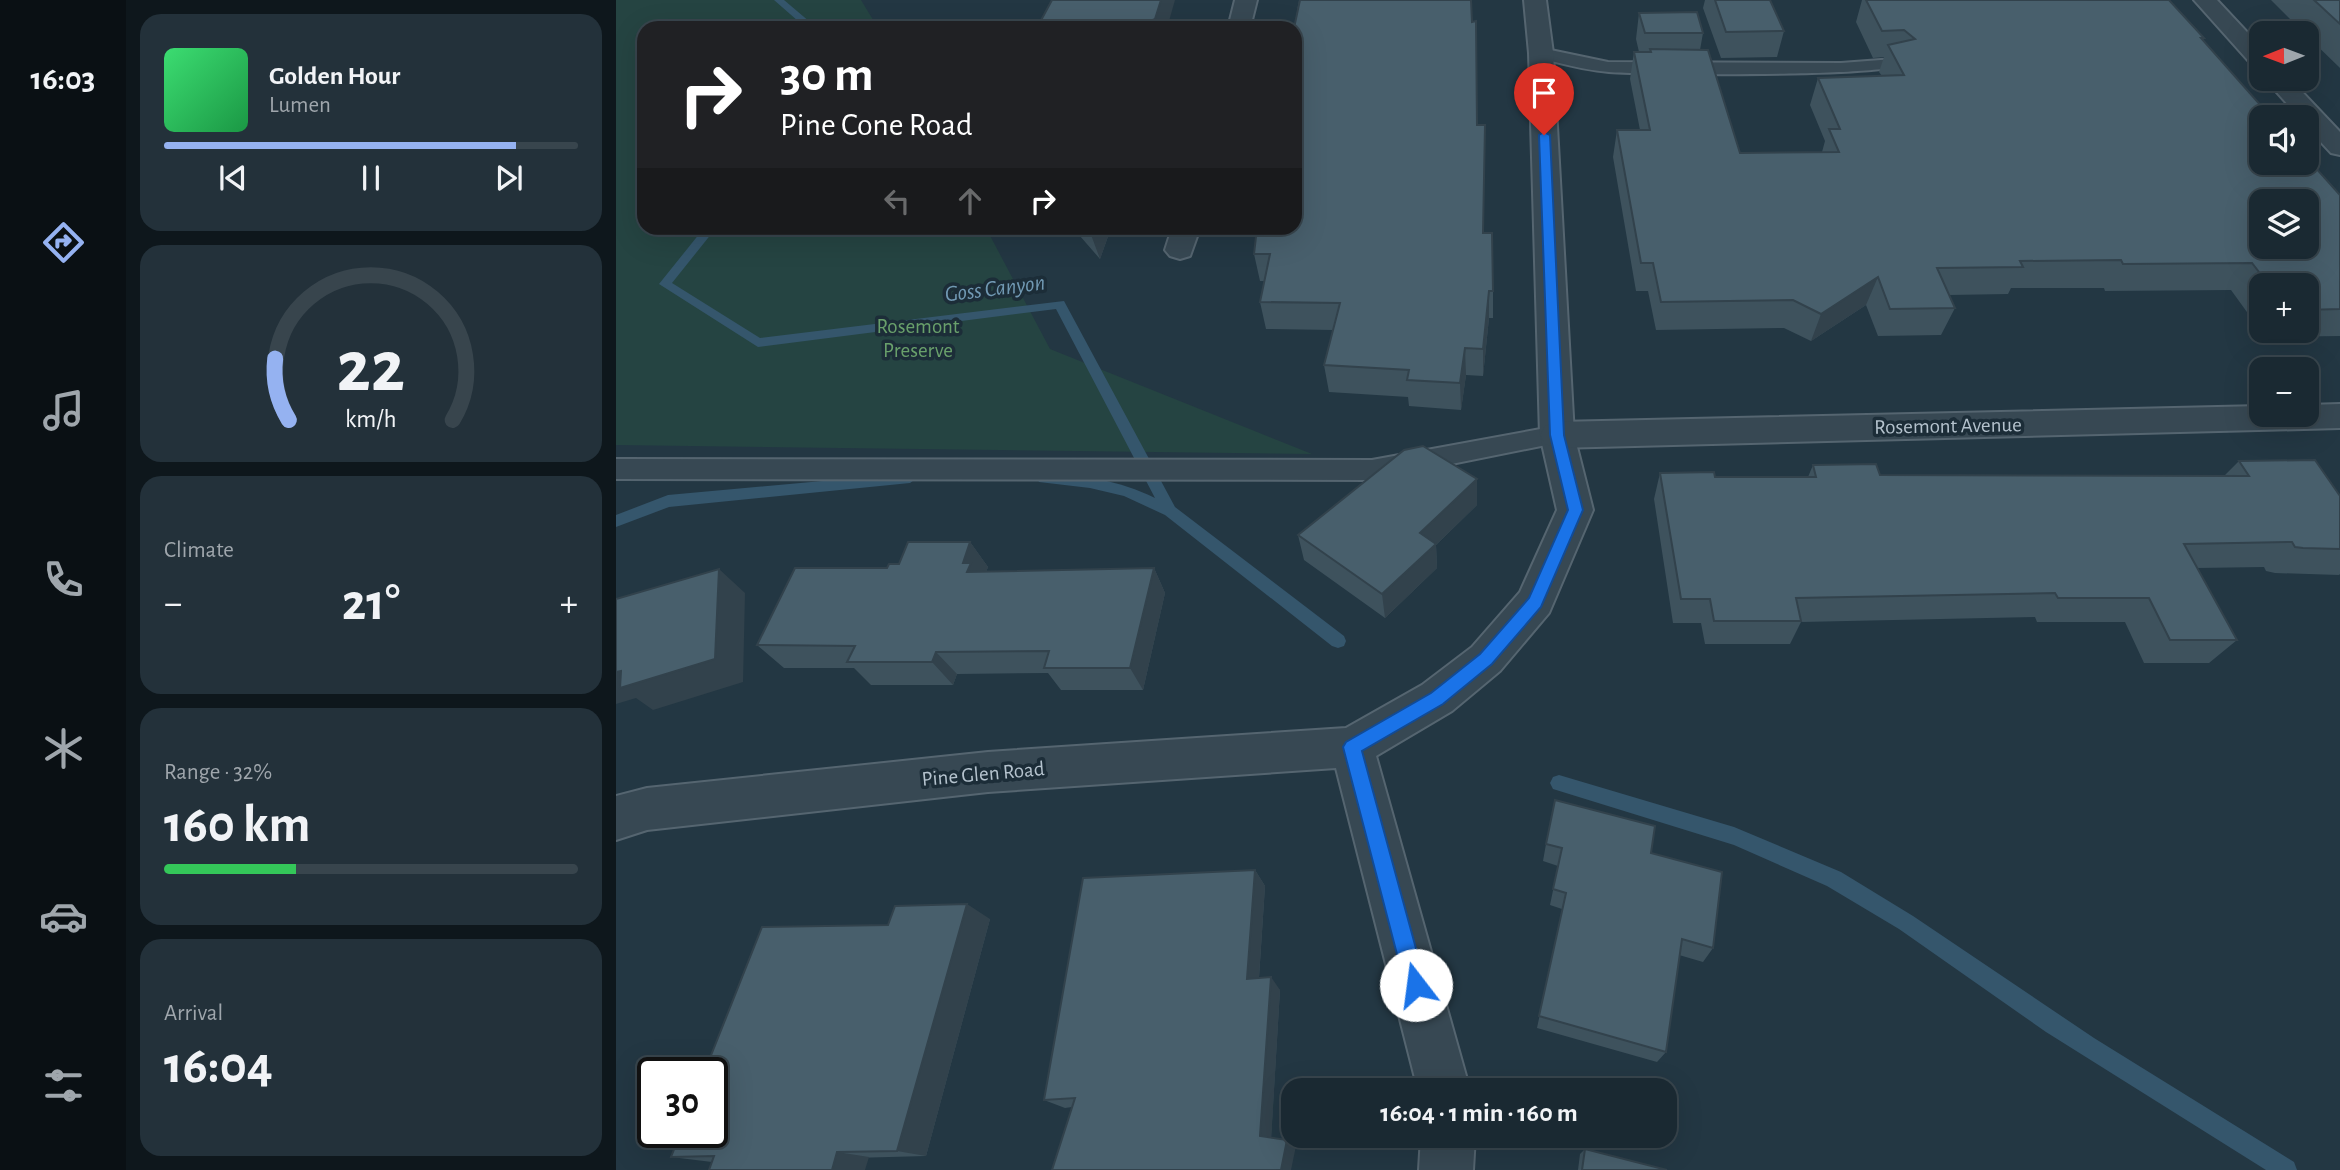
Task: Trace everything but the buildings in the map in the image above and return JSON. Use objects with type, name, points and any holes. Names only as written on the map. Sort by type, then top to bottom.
[{"type":"street","points":[[1240,21],[1246,0]]},
{"type":"street","points":[[1441,1078],[1352,747],[1437,698],[1486,659],[1535,602],[1575,510],[1557,435],[1541,53],[1535,0]]},
{"type":"street","points":[[2204,0],[2249,48]]},
{"type":"street","points":[[2288,91],[2340,147]]},
{"type":"street","name":"Rosemont Avenue","points":[[1557,435],[2340,416]]},
{"type":"street","name":"Pine Glen Road","points":[[616,818],[647,809],[988,772],[1352,747]]},
{"type":"street","points":[[1446,1170],[1447,1148]]},
{"type":"lane","points":[[1541,53],[1608,66],[1841,68],[1894,64]]},
{"type":"lane","points":[[616,469],[1372,470],[1557,435]]},
{"type":"green space","name":"Rosemont Preserve","points":[[616,0],[861,0],[874,21],[637,21],[637,235],[990,235],[1050,349],[1312,454],[616,445]]},
{"type":"waterway","name":"Goss Canyon","points":[[779,0],[804,21]]},
{"type":"waterway","name":"Goss Canyon","points":[[704,235],[665,284],[758,343],[1060,304],[1170,511]]},
{"type":"waterway","points":[[616,521],[668,501],[910,478]]},
{"type":"waterway","points":[[1044,478],[1090,482],[1128,491],[1170,511]]},
{"type":"waterway","points":[[1170,511],[1338,641]]},
{"type":"waterway","points":[[1559,783],[1734,836],[1834,879],[1906,923],[2086,1046],[2286,1170]]},
{"type":"route","points":[[1416,985],[1352,747],[1437,698],[1486,659],[1535,602],[1575,510],[1557,435],[1544,135]]}]
